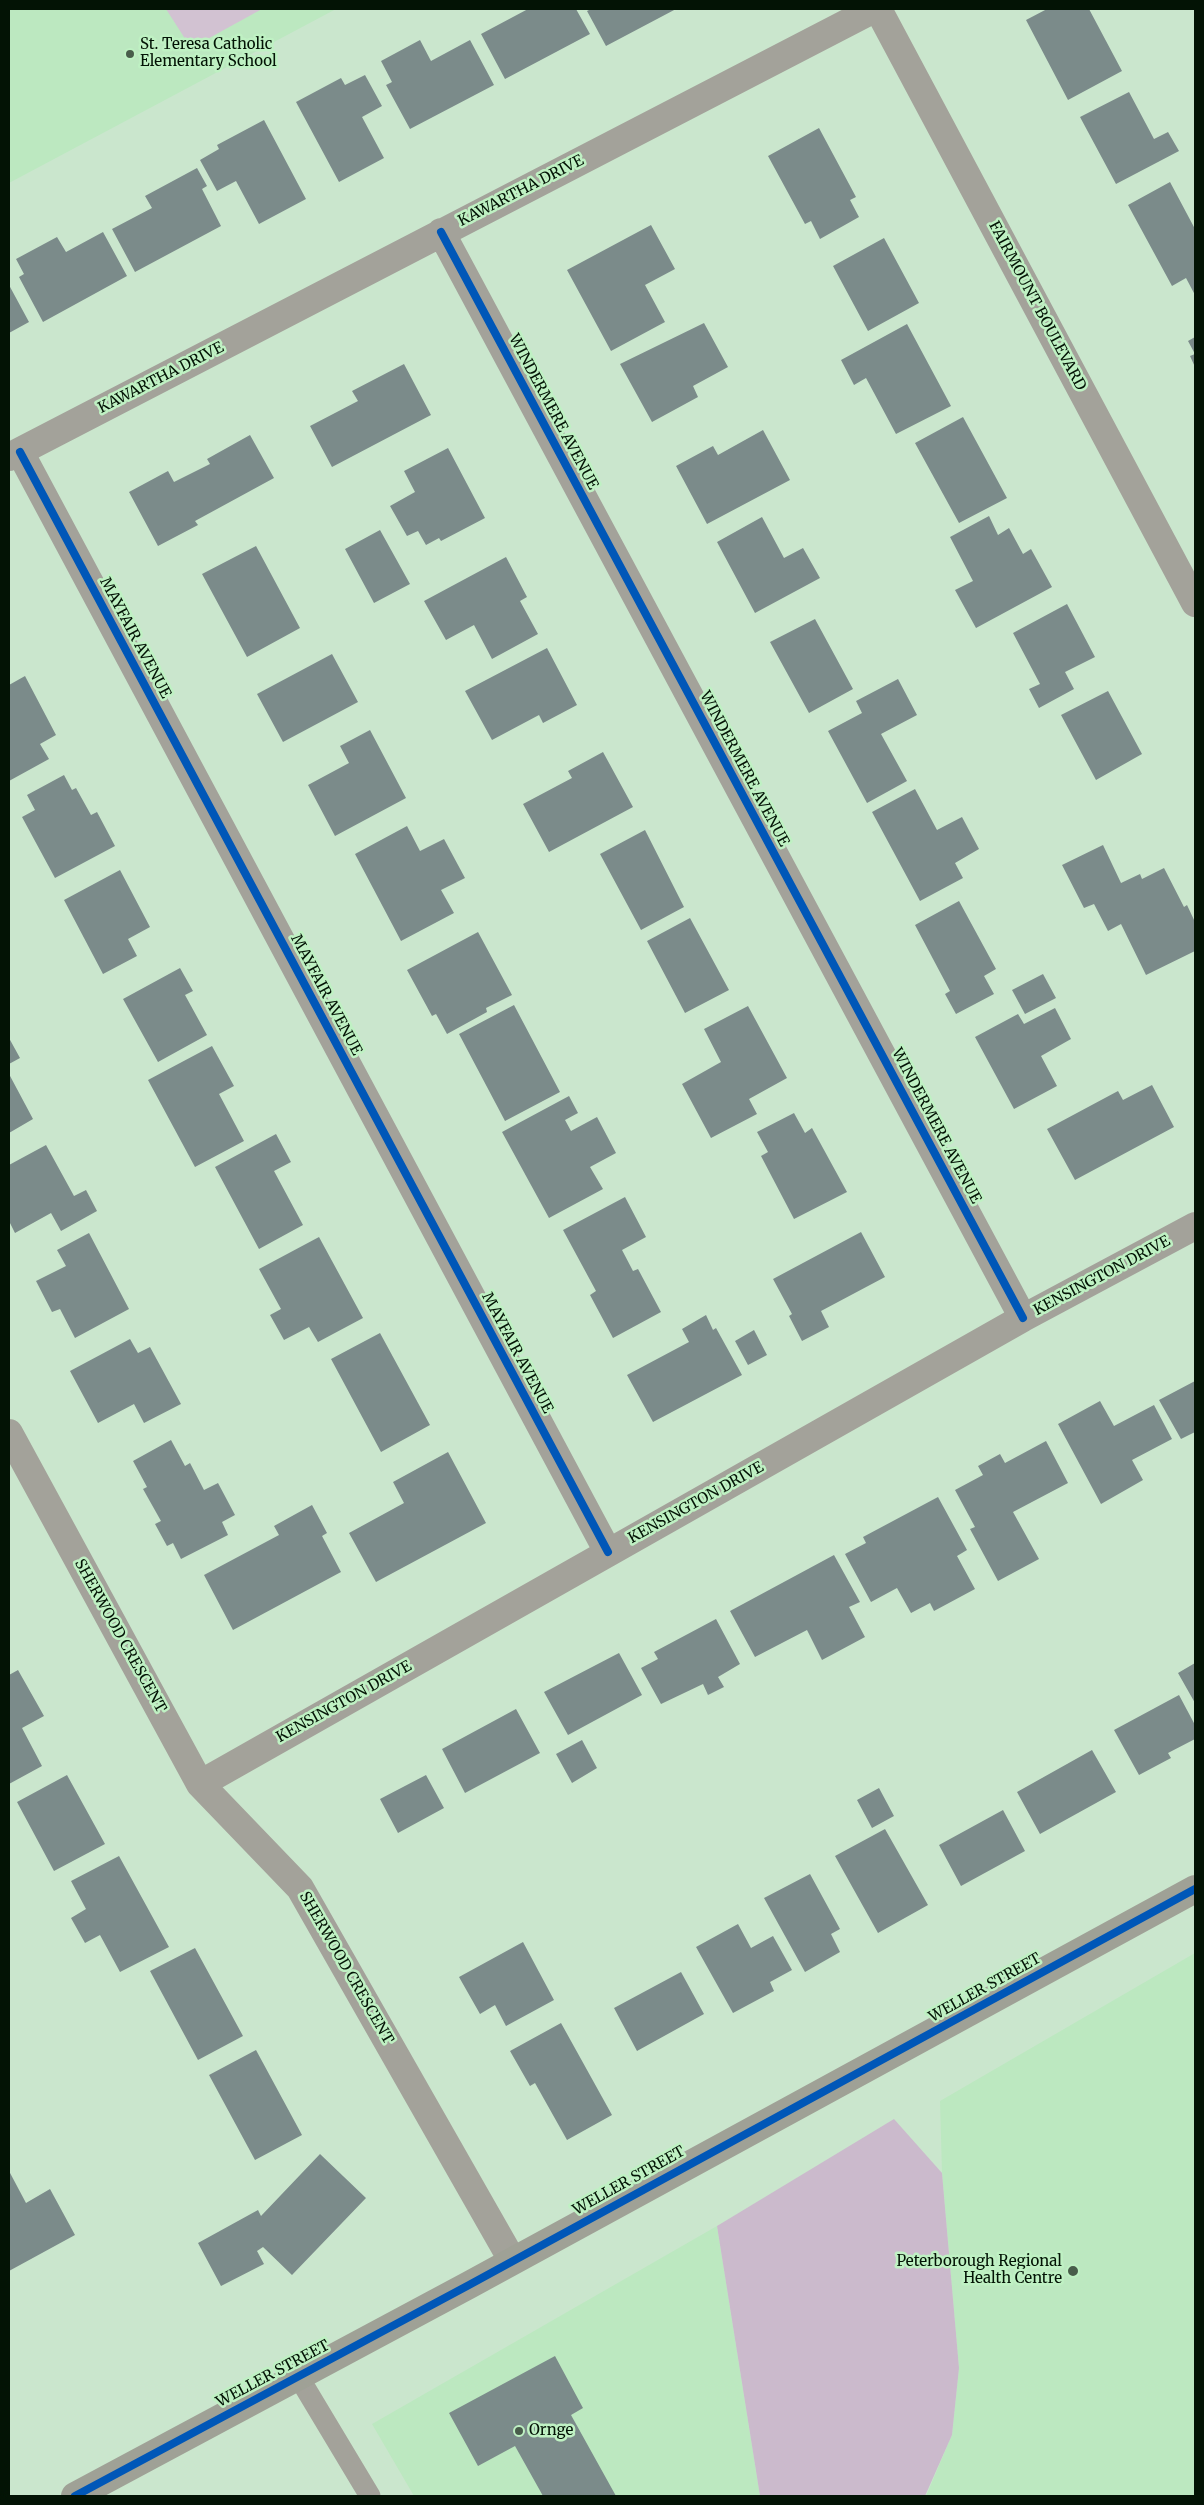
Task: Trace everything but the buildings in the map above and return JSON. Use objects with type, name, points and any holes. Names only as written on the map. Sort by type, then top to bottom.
[{"type":"street","name":"KAWARTHA DRIVE","points":[[14,454],[874,9]]},
{"type":"street","name":"FAIRMOUNT BOULEVARD","points":[[878,9],[1195,603]]},
{"type":"street","name":"WINDERMERE AVENUE","points":[[441,232],[1023,1318]]},
{"type":"street","name":"MAYFAIR AVENUE","points":[[14,454],[608,1552]]},
{"type":"street","name":"KENSINGTON DRIVE","points":[[200,1784],[1023,1318],[1195,1226]]},
{"type":"street","name":"SHERWOOD CRESCENT","points":[[9,1433],[200,1784],[300,1888],[512,2260]]},
{"type":"street","name":"WELLER STREET","points":[[75,2496],[1195,1889]]},
{"type":"lane","points":[[298,2376],[370,2496]]},
{"type":"shaded area","name":"St. Teresa Catholic Elementary School","points":[[9,9],[336,9],[9,183]]},
{"type":"shaded area","points":[[166,9],[262,9],[191,48]]},
{"type":"shaded area","name":"Peterborough Regional Health Centre","points":[[1195,1953],[1195,2496],[926,2496],[952,2435],[959,2368],[942,2173],[940,2101]]},
{"type":"shaded area","points":[[894,2119],[942,2173],[959,2368],[952,2435],[925,2496],[760,2496],[717,2226]]},
{"type":"shaded area","points":[[717,2226],[760,2496],[414,2496],[372,2424]]},
{"type":"cycle path","points":[[441,232],[1023,1318]]},
{"type":"cycle path","points":[[20,452],[608,1552]]},
{"type":"cycle path","points":[[75,2496],[469,2285],[1195,1889]]},
{"type":"place","name":"St. Teresa Catholic Elementary School","points":[[130,54]]},
{"type":"place","name":"Peterborough Regional Health Centre","points":[[1073,2271]]},
{"type":"place","name":"Ornge","points":[[519,2431]]}]
